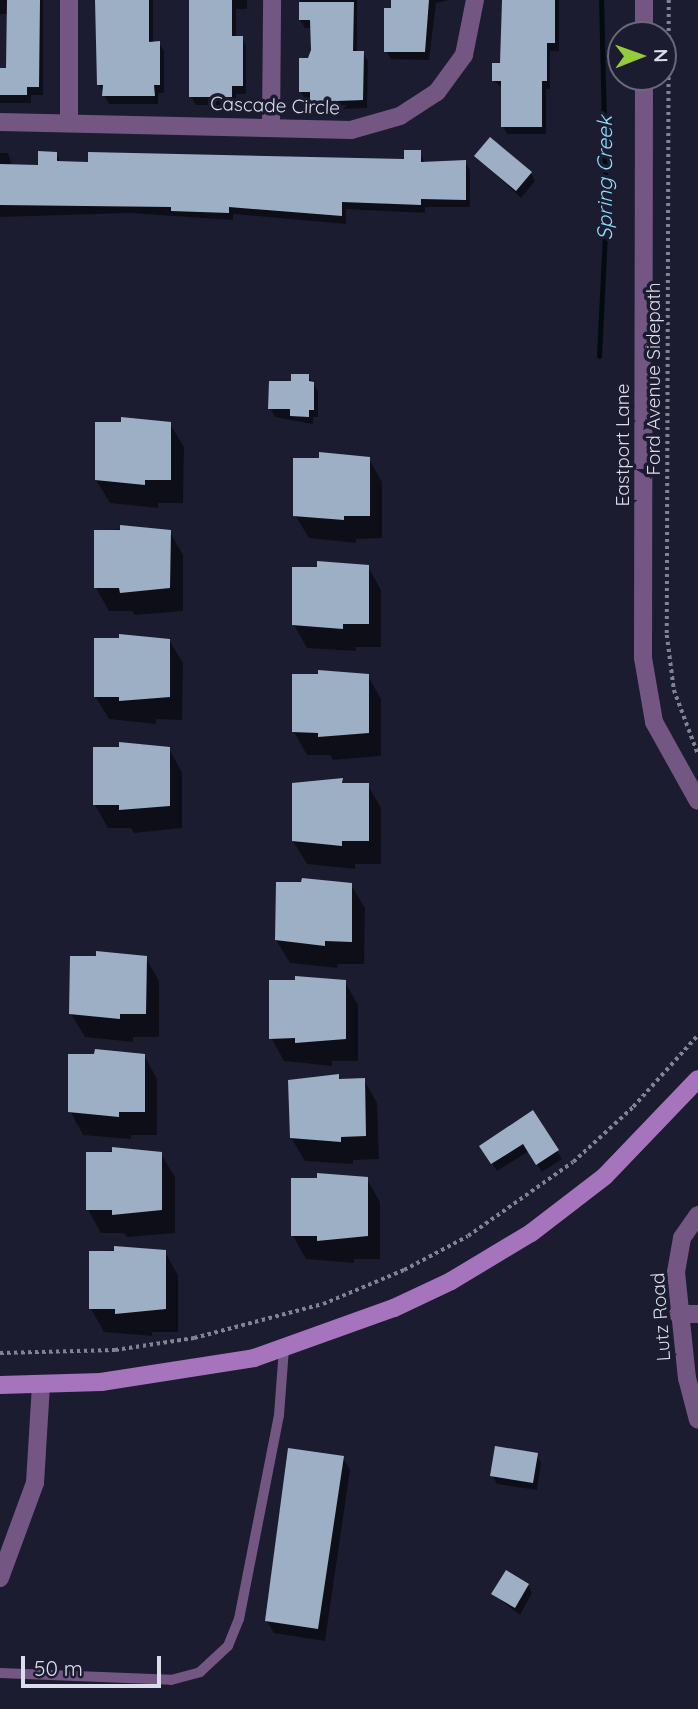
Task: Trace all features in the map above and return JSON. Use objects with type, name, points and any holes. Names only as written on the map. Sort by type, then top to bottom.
[{"type":"main road","points":[[0,1385],[159,1375],[284,1349],[394,1308],[452,1281],[531,1233],[605,1176],[698,1079]]},
{"type":"street","points":[[69,0],[69,121]]},
{"type":"street","points":[[271,127],[272,0]]},
{"type":"street","name":"Cascade Circle","points":[[0,122],[69,121],[351,130],[400,116],[437,92],[464,55],[475,0]]},
{"type":"street","points":[[644,21],[645,0]]},
{"type":"street","name":"Eastport Lane","points":[[644,91],[643,658],[654,722],[698,801]]},
{"type":"street","name":"Lutz Road","points":[[698,1215],[682,1238],[676,1272],[678,1314],[698,1420]]},
{"type":"street","points":[[678,1314],[698,1314]]},
{"type":"street","points":[[0,1578],[6,1546],[35,1483],[41,1384]]},
{"type":"lane","points":[[0,1673],[171,1680],[200,1672],[228,1646],[239,1619],[279,1415],[284,1349]]},
{"type":"path","name":"Ford Avenue Sidepath","points":[[670,0],[667,635],[674,690],[698,754]]},
{"type":"path","points":[[0,1353],[115,1350],[194,1338],[323,1304],[404,1270],[468,1236],[572,1162],[633,1107],[698,1035]]},
{"type":"building","points":[[7,0],[40,0],[39,87],[27,87],[27,95],[0,95],[0,68],[6,68]]},
{"type":"building","points":[[95,0],[149,0],[149,42],[160,41],[160,85],[154,85],[155,96],[102,96],[103,85],[97,85]]},
{"type":"building","points":[[189,0],[232,0],[232,36],[243,36],[243,86],[232,86],[232,97],[189,97]]},
{"type":"building","points":[[391,0],[429,0],[425,52],[384,52],[384,8],[391,8]]},
{"type":"building","points":[[502,0],[555,0],[555,43],[547,43],[547,81],[542,81],[542,127],[501,127],[501,81],[492,81],[492,63],[500,63]]},
{"type":"building","points":[[299,2],[354,2],[353,51],[364,51],[363,100],[310,102],[310,92],[299,92],[299,58],[308,58],[311,50],[310,20],[299,20]]},
{"type":"building","points":[[490,137],[532,172],[516,191],[474,156]]},
{"type":"building","points":[[404,150],[421,150],[421,162],[466,160],[466,200],[421,199],[421,205],[342,202],[342,216],[229,207],[229,213],[171,211],[171,207],[0,205],[0,164],[38,165],[38,151],[57,152],[57,161],[88,162],[88,152],[404,159]]},
{"type":"building","points":[[291,374],[309,374],[309,381],[314,382],[314,410],[309,410],[309,417],[290,416],[290,409],[268,409],[269,381],[291,381]]},
{"type":"building","points":[[121,417],[171,422],[171,480],[145,480],[145,485],[95,480],[95,422],[121,422]]},
{"type":"building","points":[[319,452],[370,457],[370,516],[344,516],[344,520],[293,516],[293,458],[319,458]]},
{"type":"building","points":[[120,525],[171,530],[170,588],[120,593],[119,588],[94,588],[94,530],[120,530]]},
{"type":"building","points":[[317,561],[369,565],[369,624],[343,624],[343,629],[292,625],[292,567],[317,567]]},
{"type":"building","points":[[119,634],[170,639],[170,697],[119,701],[119,697],[94,697],[94,638],[119,638]]},
{"type":"building","points":[[318,670],[369,674],[369,733],[318,737],[318,733],[292,732],[292,674],[318,674]]},
{"type":"building","points":[[119,742],[170,747],[170,806],[119,810],[119,805],[93,805],[93,747],[119,747]]},
{"type":"building","points":[[343,778],[342,783],[369,783],[369,841],[342,841],[342,846],[292,841],[292,783]]},
{"type":"building","points":[[302,878],[352,883],[352,942],[325,941],[325,946],[275,940],[276,882],[301,882]]},
{"type":"building","points":[[96,951],[147,956],[146,1014],[120,1014],[120,1019],[69,1014],[70,956],[96,956]]},
{"type":"building","points":[[295,976],[346,980],[346,1039],[295,1043],[295,1038],[269,1039],[269,980],[295,980]]},
{"type":"building","points":[[95,1049],[145,1054],[145,1112],[119,1112],[119,1117],[68,1112],[68,1054],[94,1054]]},
{"type":"building","points":[[339,1074],[339,1079],[365,1078],[366,1136],[341,1137],[341,1142],[290,1138],[288,1080]]},
{"type":"building","points":[[533,1110],[559,1150],[536,1165],[523,1144],[491,1164],[479,1146]]},
{"type":"building","points":[[112,1147],[162,1152],[162,1210],[112,1215],[112,1210],[86,1210],[86,1152],[112,1152]]},
{"type":"building","points":[[317,1173],[368,1177],[368,1236],[317,1241],[317,1236],[291,1236],[291,1178],[317,1178]]},
{"type":"building","points":[[114,1246],[166,1250],[166,1309],[115,1314],[115,1309],[89,1309],[89,1251],[114,1251]]},
{"type":"building","points":[[495,1446],[538,1453],[533,1483],[490,1476]]},
{"type":"building","points":[[288,1448],[344,1456],[318,1629],[265,1621]]},
{"type":"building","points":[[506,1570],[529,1584],[515,1608],[491,1594]]},
{"type":"waterway","name":"Spring Creek","points":[[599,356],[606,215],[601,0]]}]
